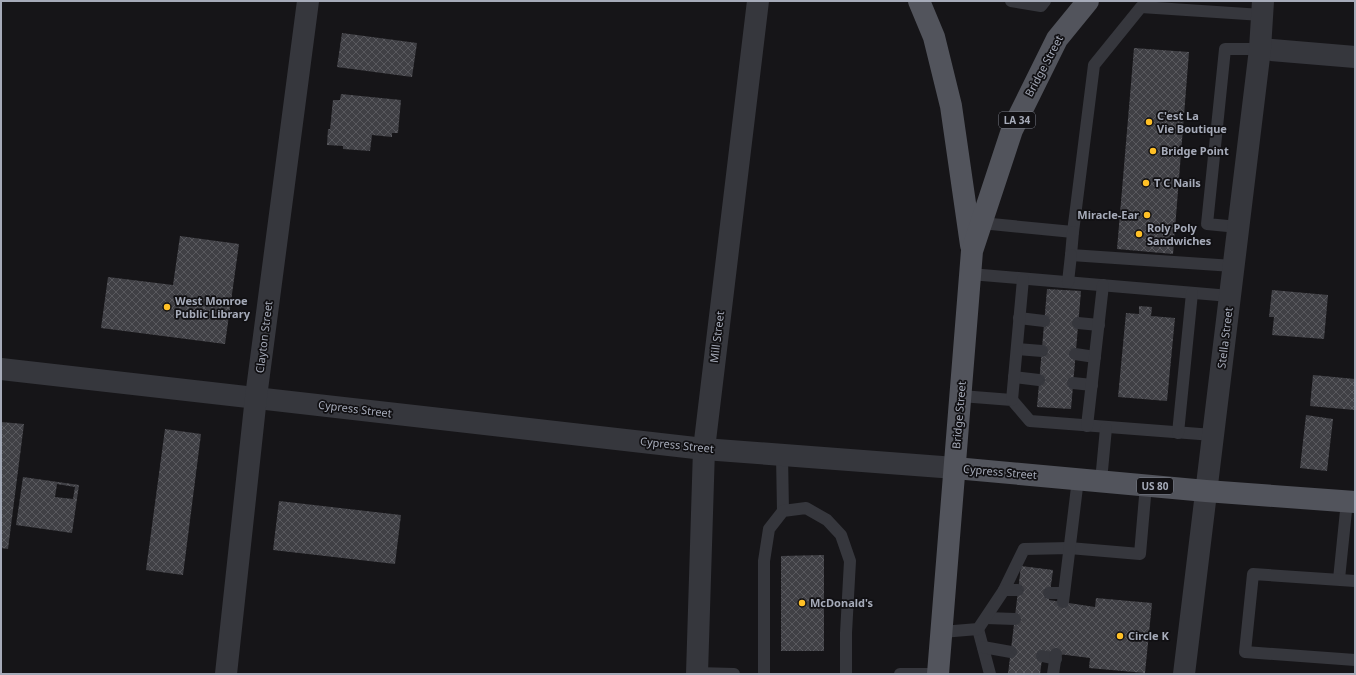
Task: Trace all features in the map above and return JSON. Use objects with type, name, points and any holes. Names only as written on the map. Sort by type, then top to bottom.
[{"type":"main road","name":"Bridge Street","points":[[919,1],[934,37],[951,106],[972,251]]},
{"type":"main road","name":"Bridge Street","points":[[938,674],[972,251],[1012,130],[1057,39],[1088,1]]},
{"type":"main road","name":"Cypress Street","points":[[955,468],[1146,486],[1351,501]]},
{"type":"street","name":"Clayton Street","points":[[226,674],[256,397],[308,1]]},
{"type":"street","name":"Mill Street","points":[[697,673],[704,449],[758,1]]},
{"type":"street","name":"Stella Street","points":[[1184,674],[1260,49],[1263,8]]},
{"type":"street","points":[[1260,49],[1355,57]]},
{"type":"street","name":"Cypress Street","points":[[1,369],[704,449],[955,468]]},
{"type":"lane","points":[[1011,1],[1041,6],[1045,1]]},
{"type":"lane","points":[[1068,282],[1094,65],[1138,4],[1263,8]]},
{"type":"lane","points":[[1238,228],[1206,224],[1225,49],[1260,49]]},
{"type":"lane","points":[[981,223],[1073,232]]},
{"type":"lane","points":[[1071,255],[1233,266]]},
{"type":"lane","points":[[970,274],[1230,296]]},
{"type":"lane","points":[[1012,400],[1023,278]]},
{"type":"lane","points":[[1087,426],[1103,285]]},
{"type":"lane","points":[[1178,433],[1192,293]]},
{"type":"lane","points":[[1019,318],[1044,321]]},
{"type":"lane","points":[[1078,323],[1099,325]]},
{"type":"lane","points":[[1017,349],[1042,351]]},
{"type":"lane","points":[[1075,354],[1095,356]]},
{"type":"lane","points":[[1014,377],[1039,380]]},
{"type":"lane","points":[[1073,383],[1092,385]]},
{"type":"lane","points":[[961,396],[1012,400],[1030,421],[1213,435]]},
{"type":"lane","points":[[1101,481],[1106,428]]},
{"type":"lane","points":[[764,674],[764,561],[770,529],[783,511],[782,455]]},
{"type":"lane","points":[[1049,592],[1063,598],[1078,479]]},
{"type":"lane","points":[[942,632],[978,629],[1004,590],[1024,549],[1069,548],[1140,554],[1146,486]]},
{"type":"lane","points":[[1340,580],[1351,501]]},
{"type":"lane","points":[[783,511],[806,508],[826,520],[841,535],[850,561],[846,633],[846,674]]},
{"type":"lane","points":[[1355,581],[1253,574],[1245,652],[1355,660]]},
{"type":"lane","points":[[1004,590],[1018,590]]},
{"type":"lane","points":[[986,618],[1015,619]]},
{"type":"lane","points":[[978,629],[990,674]]},
{"type":"lane","points":[[983,647],[1011,652]]},
{"type":"lane","points":[[1042,656],[1056,656],[1053,674]]},
{"type":"lane","points":[[697,673],[734,674]]},
{"type":"lane","points":[[900,674],[938,674]]},
{"type":"building","points":[[342,33],[417,43],[412,77],[337,67]]},
{"type":"building","name":"Bridge Point","points":[[1134,48],[1189,52],[1173,254],[1117,249]]},
{"type":"building","points":[[341,94],[401,100],[398,133],[392,133],[392,137],[372,135],[370,151],[343,149],[343,146],[327,145],[333,100],[340,100]]},
{"type":"building","name":"West Monroe Public Library","points":[[180,236],[239,244],[225,344],[101,328],[108,277],[173,285]]},
{"type":"building","points":[[1047,289],[1081,291],[1071,409],[1037,407]]},
{"type":"building","points":[[1272,290],[1328,295],[1324,339],[1272,335],[1274,317],[1269,317]]},
{"type":"building","points":[[1139,306],[1152,307],[1151,316],[1175,318],[1167,401],[1118,397],[1126,313],[1139,314]]},
{"type":"building","points":[[1313,375],[1355,379],[1355,410],[1310,406]]},
{"type":"building","points":[[1306,415],[1333,419],[1327,471],[1300,468]]},
{"type":"building","points":[[1,422],[24,424],[8,549],[1,548]]},
{"type":"building","points":[[165,429],[201,434],[183,575],[146,570]]},
{"type":"building","points":[[23,477],[79,485],[72,533],[16,525]],"holes":[[[57,484],[75,487],[73,499],[55,497]]]},
{"type":"building","points":[[279,501],[401,515],[395,564],[273,550]]},
{"type":"building","name":"McDonald's","points":[[824,555],[824,651],[781,651],[781,556]]},
{"type":"building","points":[[1021,566],[1053,570],[1049,600],[1095,607],[1096,598],[1152,603],[1145,673],[1089,668],[1090,658],[1043,652],[1040,674],[1008,674]]},
{"type":"place","name":"C'est La Vie Boutique","points":[[1149,122]]},
{"type":"place","name":"Bridge Point","points":[[1153,151]]},
{"type":"place","name":"T C Nails","points":[[1146,183]]},
{"type":"place","name":"Miracle-Ear","points":[[1147,215]]},
{"type":"place","name":"Roly Poly Sandwiches","points":[[1139,234]]},
{"type":"place","name":"West Monroe Public Library","points":[[167,307]]},
{"type":"place","name":"McDonald's","points":[[802,603]]},
{"type":"place","name":"Circle K","points":[[1120,636]]}]
